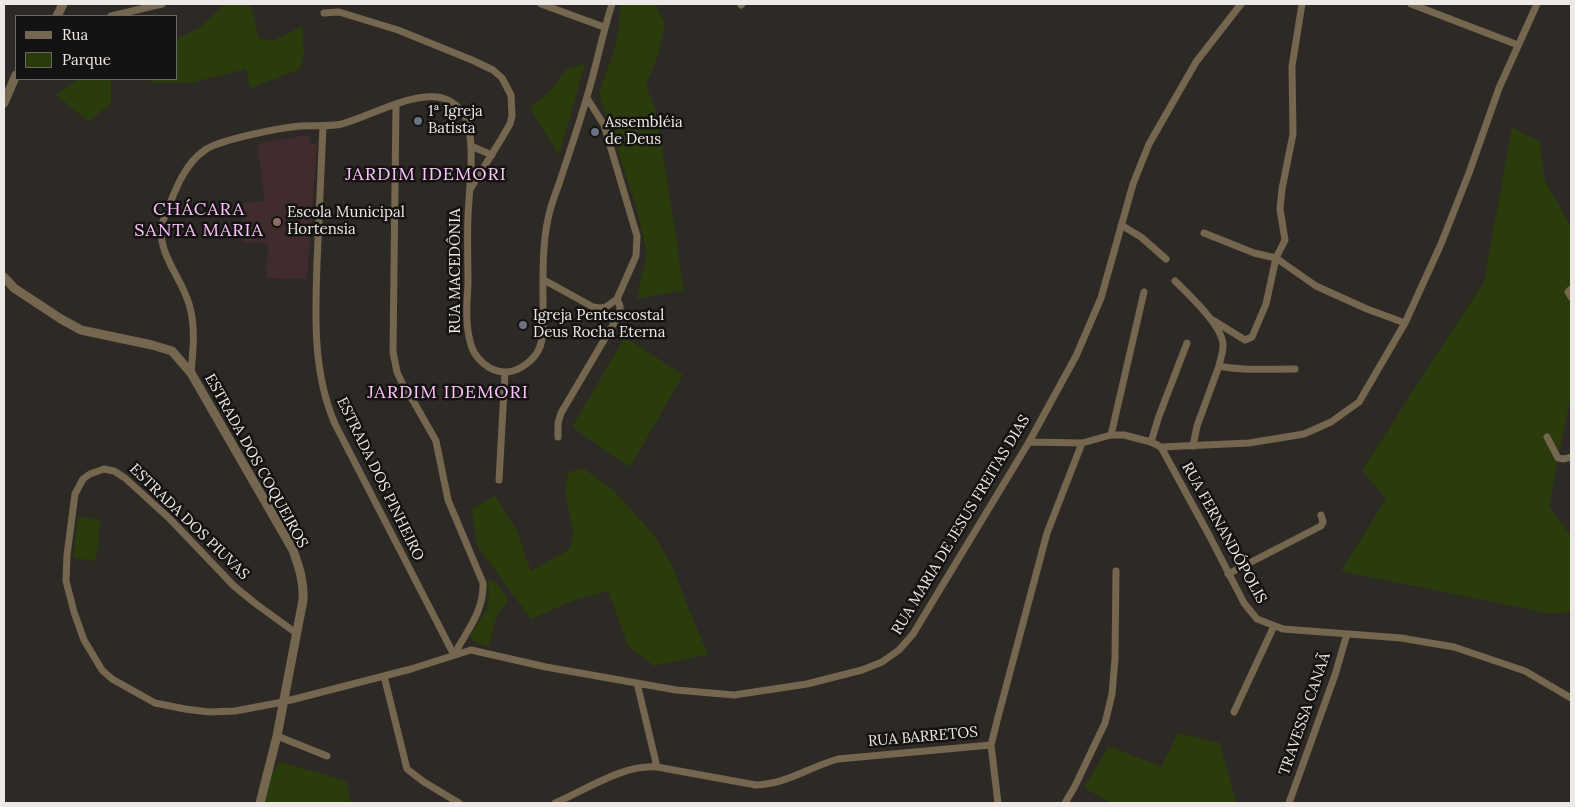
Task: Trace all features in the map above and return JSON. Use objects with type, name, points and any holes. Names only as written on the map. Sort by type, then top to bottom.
[{"type":"street","points":[[115,15],[162,4]]},
{"type":"street","points":[[541,4],[604,27]]},
{"type":"street","points":[[499,480],[505,372],[517,370],[528,363],[540,348],[543,332],[545,242],[548,219],[587,98],[604,27],[612,4]]},
{"type":"street","name":"RUA MARIA DE JESUS FREITAS DIAS","points":[[454,655],[477,650],[546,668],[676,690],[734,695],[826,680],[882,662],[899,650],[913,634],[1029,442],[1076,356],[1101,298],[1133,184],[1149,144],[1196,62],[1241,4]]},
{"type":"street","points":[[1175,281],[1211,319],[1245,340],[1252,337],[1266,304],[1276,258],[1285,240],[1280,209],[1292,134],[1292,66],[1302,4]]},
{"type":"street","points":[[1411,4],[1518,45]]},
{"type":"street","points":[[1029,442],[1082,443],[1111,435],[1124,435],[1151,442],[1161,447],[1249,443],[1304,434],[1331,422],[1353,408],[1359,402],[1405,323],[1441,244],[1469,173],[1498,88],[1534,5]]},
{"type":"street","points":[[324,12],[339,12],[398,30],[472,60],[502,78],[511,95],[512,116],[510,124],[471,189]]},
{"type":"street","points":[[4,103],[15,77]]},
{"type":"street","name":"RUA MACEDÔNIA","points":[[191,374],[193,330],[190,306],[185,292],[164,252],[161,226],[187,168],[201,152],[220,143],[286,128],[342,124],[396,104],[437,97],[458,107],[469,124],[471,189],[468,215],[467,324],[470,342],[474,353],[480,360],[493,369],[505,372]]},
{"type":"street","points":[[544,280],[593,307],[606,307],[617,299],[636,256],[637,236],[635,224],[604,125],[587,98]]},
{"type":"street","points":[[396,104],[393,352],[397,372],[403,385],[416,404],[436,441],[448,500],[483,583],[484,597],[478,615],[454,655]]},
{"type":"street","name":"ESTRADA DOS PINHEIRO","points":[[323,126],[315,319],[321,382],[335,424],[454,655]]},
{"type":"street","points":[[470,146],[492,155]]},
{"type":"street","points":[[1121,225],[1141,237],[1166,259]]},
{"type":"street","points":[[1204,233],[1254,252],[1276,258],[1316,286],[1367,309],[1405,323]]},
{"type":"street","name":"ESTRADA DOS COQUEIROS","points":[[4,277],[14,288],[81,330],[172,351],[191,374],[292,550],[304,585],[303,600],[277,736],[260,803]]},
{"type":"street","points":[[1571,289],[1568,292],[1571,297]]},
{"type":"street","points":[[1111,435],[1144,292]]},
{"type":"street","points":[[558,437],[558,423],[561,414],[620,313],[617,299]]},
{"type":"street","points":[[1193,446],[1197,426],[1219,366],[1223,346],[1211,319]]},
{"type":"street","points":[[1151,442],[1187,343]]},
{"type":"street","points":[[1219,366],[1232,369],[1256,370],[1295,369]]},
{"type":"street","points":[[1547,437],[1558,458],[1571,457]]},
{"type":"street","name":"RUA BARRETOS","points":[[555,803],[632,769],[657,767],[756,785],[783,781],[838,759],[991,745],[1047,533],[1082,443]]},
{"type":"street","name":"RUA FERNANDÓPOLIS","points":[[1161,447],[1228,574],[1252,615],[1263,622],[1291,630],[1401,638],[1454,647],[1525,671],[1571,698]]},
{"type":"street","name":"ESTRADA DOS PIUVAS","points":[[296,633],[234,586],[170,519],[125,478],[114,471],[104,469],[90,474],[83,479],[75,494],[67,555],[66,581],[74,612],[84,640],[102,670],[126,688],[155,703],[186,710],[209,712],[235,711],[284,702],[443,660],[454,655]]},
{"type":"street","points":[[1228,574],[1321,526],[1323,522],[1321,516]]},
{"type":"street","points":[[1065,803],[1076,786],[1106,723],[1112,694],[1115,658],[1116,571]]},
{"type":"street","points":[[1234,712],[1274,626]]},
{"type":"street","name":"TRAVESSA CANAÃ","points":[[1289,803],[1335,675],[1347,634]]},
{"type":"street","points":[[384,676],[407,769],[424,782],[459,803]]},
{"type":"street","points":[[637,683],[657,767]]},
{"type":"street","points":[[277,736],[327,756]]},
{"type":"street","points":[[991,745],[998,803]]},
{"type":"shaded area","name":"Escola Municipal Hortensia","points":[[302,136],[310,137],[310,144],[317,144],[307,279],[266,278],[268,243],[243,242],[243,203],[265,201],[257,144]]},
{"type":"green space","points":[[225,4],[250,4],[259,38],[273,41],[302,26],[304,53],[300,69],[250,88],[246,69],[193,82],[153,83],[149,80],[178,80],[178,38],[201,27]]},
{"type":"green space","points":[[621,4],[655,4],[665,24],[658,55],[646,85],[657,115],[684,290],[637,299],[647,252],[636,207],[599,93],[617,41]]},
{"type":"green space","points":[[585,64],[559,155],[531,110],[533,105],[550,91],[567,69]]},
{"type":"green space","points":[[77,80],[111,80],[111,104],[88,121],[56,95]]},
{"type":"green space","points":[[1512,128],[1539,141],[1545,181],[1571,227],[1571,396],[1549,507],[1571,536],[1571,611],[1552,614],[1341,571],[1386,499],[1362,470],[1484,282]]},
{"type":"green space","points":[[625,337],[683,375],[630,467],[572,427]]},
{"type":"green space","points":[[583,468],[612,489],[653,534],[672,565],[708,654],[654,666],[628,646],[608,591],[577,599],[531,619],[477,545],[472,509],[495,496],[517,531],[531,571],[570,549],[573,530],[565,492],[569,472]]},
{"type":"green space","points":[[78,517],[100,520],[96,561],[73,558]]},
{"type":"green space","points":[[488,579],[501,588],[507,602],[497,617],[489,647],[473,641],[470,636],[487,609],[489,598]]},
{"type":"green space","points":[[1178,733],[1220,743],[1236,803],[1112,803],[1084,788],[1109,746],[1161,767]]},
{"type":"green space","points":[[280,762],[346,781],[351,803],[263,803],[270,777]]},
{"type":"place","name":"1ª Igreja Batista","points":[[418,121]]},
{"type":"place","name":"Assembléia de Deus","points":[[595,132]]},
{"type":"place","name":"Escola Municipal Hortensia","points":[[277,222]]},
{"type":"place","name":"Igreja Pentescostal Deus Rocha Eterna","points":[[523,325]]},
{"type":"district","name":"JARDIM IDEMORI","points":[[426,175]]},
{"type":"district","name":"CHÁCARA SANTA MARIA","points":[[199,220]]},
{"type":"district","name":"JARDIM IDEMORI","points":[[448,393]]}]
